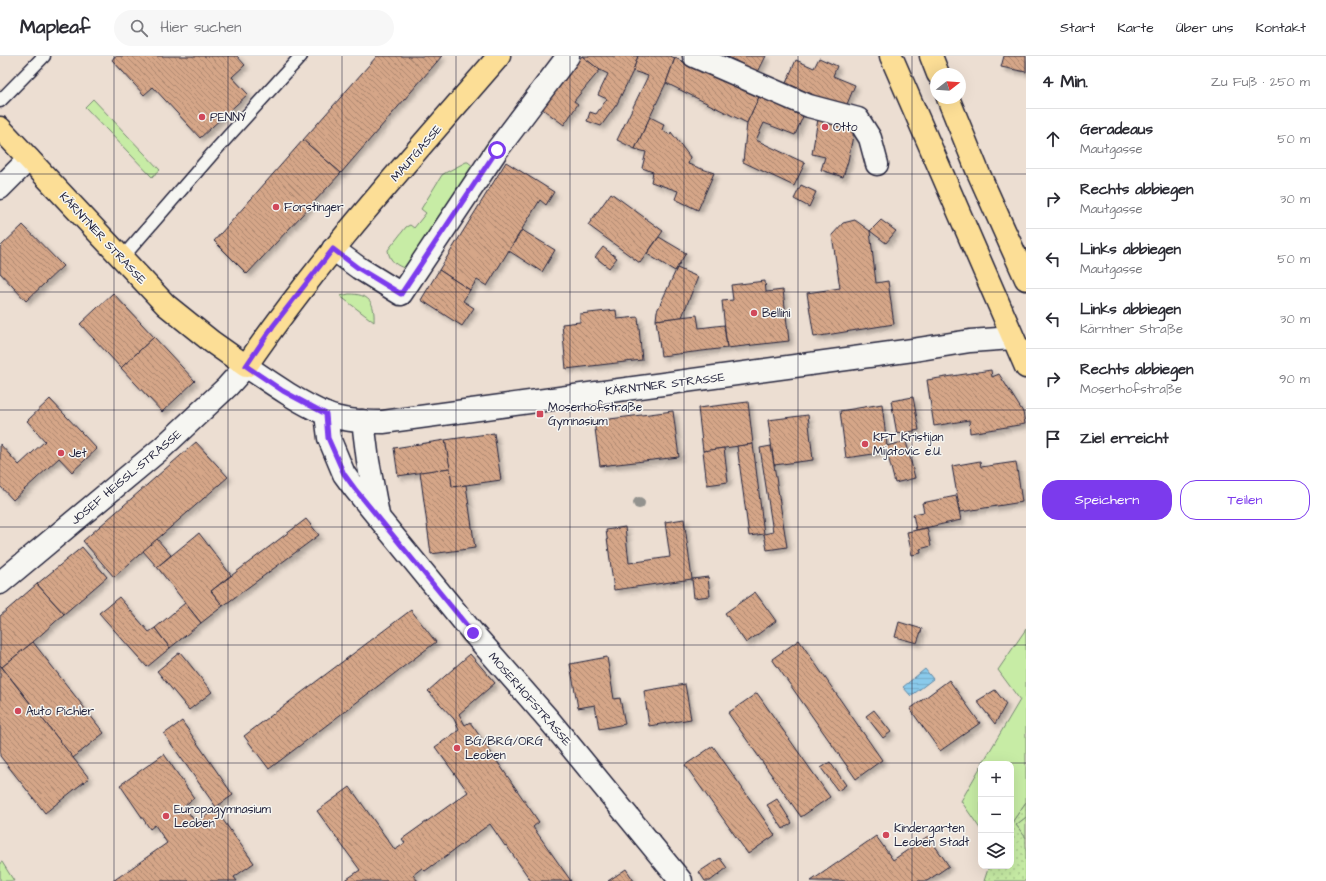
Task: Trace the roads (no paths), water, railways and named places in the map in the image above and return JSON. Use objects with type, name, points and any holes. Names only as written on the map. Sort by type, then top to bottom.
[{"type":"main road","name":"MAUTGASSE","points":[[246,366],[273,326],[333,249],[499,56]]},
{"type":"main road","points":[[891,56],[1019,337],[1026,367]]},
{"type":"main road","points":[[931,56],[936,68]]},
{"type":"main road","points":[[950,104],[978,172],[1026,279]]},
{"type":"main road","name":"KÄRNTNER STRASSE","points":[[0,128],[166,305],[212,342],[246,366]]},
{"type":"street","points":[[333,249],[358,268],[401,294],[497,150],[568,56]]},
{"type":"street","points":[[694,56],[809,106],[858,119],[870,138],[877,164]]},
{"type":"street","points":[[0,188],[29,159]]},
{"type":"street","name":"KÄRNTNER STRASSE","points":[[246,366],[283,391],[326,414],[363,421],[384,422],[913,350],[970,340],[1019,337]]},
{"type":"street","name":"JOSEF HEISSL-STRASSE","points":[[0,583],[162,448],[227,387],[246,366]]},
{"type":"street","name":"MOSERHOFSTRASSE","points":[[326,414],[328,438],[344,474],[473,633],[549,720],[681,881]]},
{"type":"street","name":"MOSERHOFSTRASSE","points":[[363,421],[368,461],[379,518]]},
{"type":"lane","points":[[0,101],[44,56]]},
{"type":"lane","points":[[122,258],[213,153],[301,56]]},
{"type":"water","points":[[925,669],[933,679],[911,696],[903,687]]},
{"type":"place","name":"PENNY","points":[[202,117]]},
{"type":"place","name":"Otto","points":[[825,127]]},
{"type":"place","name":"Forstinger","points":[[276,207]]},
{"type":"place","name":"Bellini","points":[[754,313]]},
{"type":"place","name":"Moserhofstraße Gymnasium","points":[[540,414]]},
{"type":"place","name":"KFT Kristijan Mijatovic e.U.","points":[[865,444]]},
{"type":"place","name":"Jet","points":[[61,453]]},
{"type":"place","name":"Auto Pichler","points":[[18,711]]},
{"type":"place","name":"BG/BRG/ORG Leoben","points":[[457,748]]},
{"type":"place","name":"Europagymnasium Leoben","points":[[166,816]]},
{"type":"place","name":"Kindergarten Leoben Stadt","points":[[886,835]]}]
